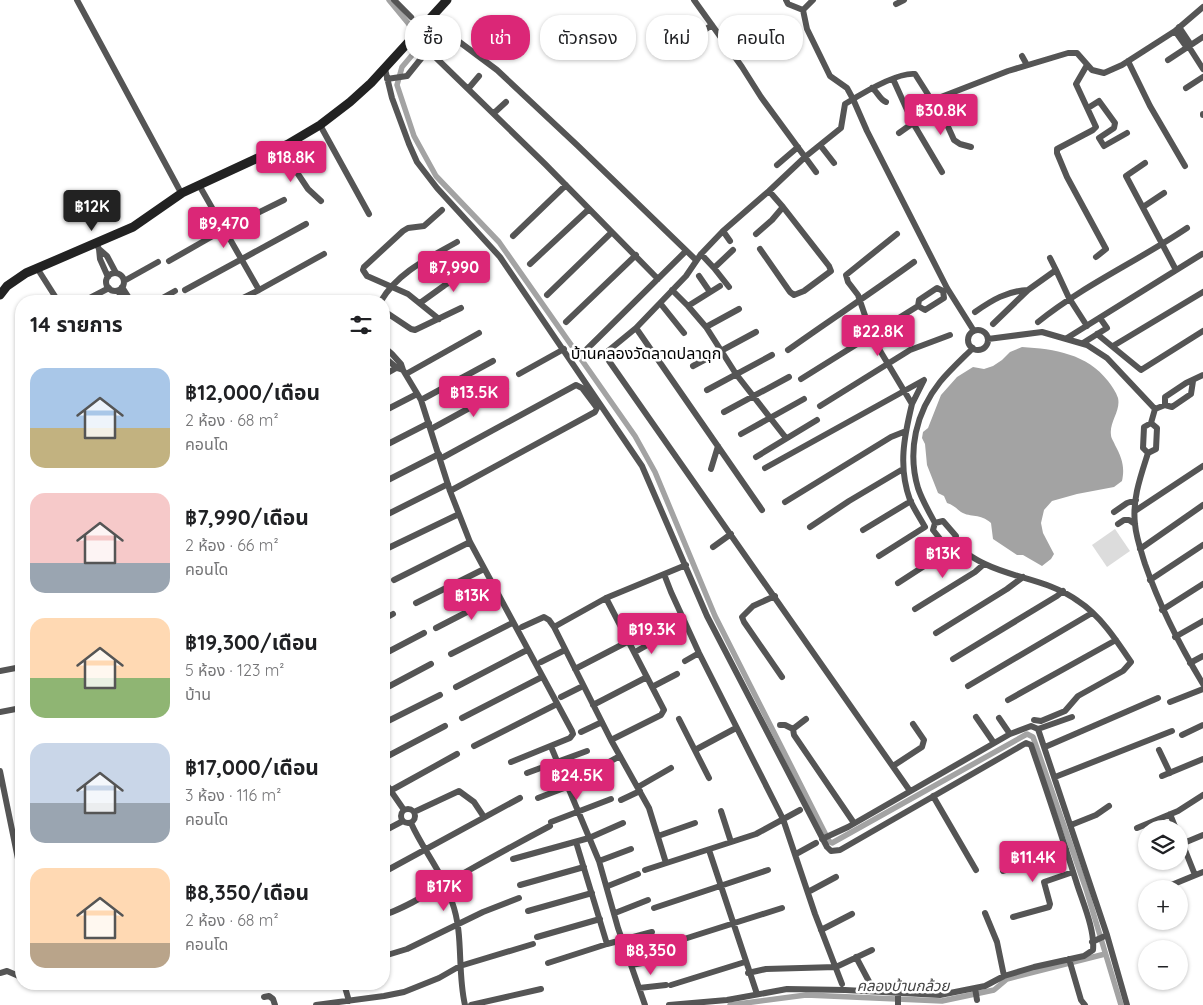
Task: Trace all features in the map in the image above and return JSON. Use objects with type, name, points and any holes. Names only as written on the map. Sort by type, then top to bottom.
[{"type":"street","points":[[77,0],[179,189]]},
{"type":"street","points":[[394,0],[408,15]]},
{"type":"street","points":[[431,15],[442,0]]},
{"type":"street","points":[[432,15],[447,0]]},
{"type":"street","points":[[694,0],[816,172]]},
{"type":"street","points":[[786,0],[788,4],[803,10]]},
{"type":"street","points":[[803,10],[813,0]]},
{"type":"street","points":[[896,4],[904,0]]},
{"type":"street","points":[[910,791],[608,357],[608,352],[636,328],[692,270],[696,260],[723,231],[805,157],[841,128],[845,104],[853,98],[908,73],[915,74],[929,96],[935,98],[1027,65],[1068,53],[1077,53],[1092,70],[1104,73],[1128,61],[1177,29],[1203,8]]},
{"type":"street","points":[[803,10],[807,29],[830,76],[847,88],[853,98],[867,131],[945,290],[974,330],[982,331],[988,339]]},
{"type":"street","points":[[708,28],[712,25]]},
{"type":"street","points":[[1177,29],[1189,42],[1189,46],[1203,69]]},
{"type":"street","points":[[1168,60],[1203,38]]},
{"type":"street","points":[[0,295],[16,279],[37,268],[97,244],[133,226],[166,203],[199,184],[280,147],[320,124],[350,102],[405,44]]},
{"type":"street","points":[[461,44],[504,76],[696,260]]},
{"type":"street","points":[[1022,56],[1027,65]]},
{"type":"street","points":[[390,79],[402,78],[409,74],[420,60]]},
{"type":"street","points":[[439,60],[658,278]]},
{"type":"street","points":[[1128,61],[1150,106],[1185,166]]},
{"type":"street","points":[[1087,65],[1076,83],[1096,126],[1095,129],[1063,145],[1057,149],[1057,153],[1067,177],[1106,249],[1096,257]]},
{"type":"street","points":[[0,286],[20,271],[97,244],[179,189],[301,132],[346,100],[383,67]]},
{"type":"street","points":[[383,67],[390,79],[408,144],[417,162],[437,188],[500,257],[642,466],[719,640],[821,840],[831,851],[840,850],[1026,743],[1031,745],[1095,941],[1089,953],[1069,960],[1004,976],[975,989],[940,995],[898,995],[845,990],[787,989],[756,994],[727,1003],[669,1005]]},
{"type":"street","points":[[468,88],[479,76]]},
{"type":"street","points":[[1186,88],[1203,77]]},
{"type":"street","points":[[893,79],[912,123],[942,172]]},
{"type":"street","points":[[872,88],[886,102]]},
{"type":"street","points":[[935,98],[954,140],[971,147]]},
{"type":"street","points":[[1088,108],[1099,101],[1115,124],[1114,128],[1099,138],[1104,146],[1127,133]]},
{"type":"street","points":[[494,114],[506,102]]},
{"type":"street","points":[[899,133],[912,123]]},
{"type":"street","points":[[320,124],[370,214]]},
{"type":"street","points":[[820,145],[834,163]]},
{"type":"street","points":[[280,147],[308,190],[321,201]]},
{"type":"street","points":[[777,165],[798,147]]},
{"type":"street","points":[[1145,163],[1126,176],[1143,206],[1161,245],[1176,270]]},
{"type":"street","points":[[199,184],[259,290]]},
{"type":"street","points":[[513,236],[566,185]]},
{"type":"street","points":[[760,249],[794,295],[804,291],[831,271],[769,191]]},
{"type":"street","points":[[1143,206],[1164,193]]},
{"type":"street","points":[[169,261],[284,200]]},
{"type":"street","points":[[756,234],[783,207]]},
{"type":"street","points":[[530,264],[589,208]]},
{"type":"street","points":[[439,319],[408,294],[367,276],[363,270],[404,231],[408,228],[424,226],[442,210]]},
{"type":"street","points":[[185,290],[306,224]]},
{"type":"street","points":[[1038,322],[1069,298],[1187,228]]},
{"type":"street","points":[[723,231],[730,241]]},
{"type":"street","points":[[547,295],[612,232]]},
{"type":"street","points":[[897,234],[846,275],[860,302],[872,336],[912,404]]},
{"type":"street","points":[[385,295],[392,286],[414,267],[456,242]]},
{"type":"street","points":[[97,244],[107,256],[116,273],[122,276],[123,295]]},
{"type":"street","points":[[97,244],[100,259],[108,277],[106,284],[109,288]]},
{"type":"street","points":[[714,268],[733,250]]},
{"type":"street","points":[[587,349],[686,251]]},
{"type":"street","points":[[249,295],[324,254]]},
{"type":"street","points":[[701,254],[729,287]]},
{"type":"street","points":[[1067,338],[1202,254]]},
{"type":"street","points":[[566,322],[636,255]]},
{"type":"street","points":[[1050,258],[1069,298],[1087,326]]},
{"type":"street","points":[[96,295],[109,288],[112,290],[121,286],[158,262]]},
{"type":"street","points":[[788,350],[844,310],[860,302],[914,262]]},
{"type":"street","points":[[420,303],[477,267]]},
{"type":"street","points":[[37,268],[54,295]]},
{"type":"street","points":[[993,324],[1028,290],[1056,270]]},
{"type":"street","points":[[108,277],[116,273]]},
{"type":"street","points":[[699,276],[710,292]]},
{"type":"street","points":[[121,286],[127,295]]},
{"type":"street","points":[[688,306],[720,286]]},
{"type":"street","points":[[801,379],[918,306],[919,300],[938,288],[945,290]]},
{"type":"street","points":[[672,290],[706,326],[736,374],[786,438]]},
{"type":"street","points":[[918,306],[925,310],[944,298],[945,290]]},
{"type":"street","points":[[975,312],[993,300],[1007,294],[1028,290]]},
{"type":"street","points":[[168,295],[175,291]]},
{"type":"street","points":[[1113,346],[1203,292]]},
{"type":"street","points":[[660,303],[684,333]]},
{"type":"street","points":[[390,316],[414,330],[460,308]]},
{"type":"street","points":[[706,326],[738,309]]},
{"type":"street","points":[[1083,343],[1107,328],[1100,318]]},
{"type":"street","points":[[636,328],[762,510]]},
{"type":"street","points":[[972,348],[968,341],[969,335],[974,330]]},
{"type":"street","points":[[1097,334],[1141,370],[1203,331]]},
{"type":"street","points":[[693,366],[756,332]]},
{"type":"street","points":[[988,339],[1042,332],[1083,343],[1107,358],[1154,409]]},
{"type":"street","points":[[390,373],[480,333]]},
{"type":"street","points":[[820,406],[910,350],[950,335]]},
{"type":"street","points":[[972,348],[982,349],[988,339]]},
{"type":"street","points":[[972,348],[941,381],[924,406],[918,422],[914,442],[915,475],[919,489],[935,523],[933,530],[945,545],[954,544],[984,564],[1050,585],[1082,603],[1116,640],[1131,662],[1128,667],[1078,696],[1065,712],[1041,721],[1034,720]]},
{"type":"street","points":[[519,374],[564,349]]},
{"type":"street","points":[[390,352],[419,397],[449,488],[470,542],[512,623],[572,731],[572,736],[511,762]]},
{"type":"street","points":[[707,390],[772,355]]},
{"type":"street","points":[[390,361],[402,369]]},
{"type":"street","points":[[390,409],[419,397],[493,361]]},
{"type":"street","points":[[1165,405],[1165,397],[1186,383],[1203,375]]},
{"type":"street","points":[[724,412],[789,378]]},
{"type":"street","points":[[764,468],[924,380],[912,404],[903,445],[903,469],[911,501],[925,527],[878,556]]},
{"type":"street","points":[[1154,409],[1165,405],[1172,407],[1191,394],[1193,381]]},
{"type":"street","points":[[390,479],[576,385],[582,388],[597,408],[593,413],[449,488],[390,513]]},
{"type":"street","points":[[390,443],[430,426],[506,388]]},
{"type":"street","points":[[740,434],[804,399]]},
{"type":"street","points":[[1148,453],[1143,448],[1144,427],[1151,423],[1154,409]]},
{"type":"street","points":[[756,457],[817,420]]},
{"type":"street","points":[[1151,423],[1157,428],[1156,449],[1148,453],[1139,480],[1134,524],[1150,580],[1162,610],[1175,637],[1203,684]]},
{"type":"street","points":[[784,502],[891,437],[906,431]]},
{"type":"street","points":[[711,469],[718,446]]},
{"type":"street","points":[[1135,511],[1203,466]]},
{"type":"street","points":[[810,527],[903,469]]},
{"type":"street","points":[[1114,512],[1127,503],[1136,500]]},
{"type":"street","points":[[863,530],[911,501]]},
{"type":"street","points":[[1140,548],[1203,505]]},
{"type":"street","points":[[390,547],[459,514]]},
{"type":"street","points":[[1118,524],[1124,520],[1129,520],[1134,524]]},
{"type":"street","points":[[898,583],[954,544],[956,536],[943,521],[935,523]]},
{"type":"street","points":[[713,547],[731,534]]},
{"type":"street","points":[[394,580],[470,542]]},
{"type":"street","points":[[1150,580],[1203,545]]},
{"type":"street","points":[[915,609],[975,572],[984,564]]},
{"type":"street","points":[[554,627],[606,598],[686,565]]},
{"type":"street","points":[[416,603],[484,569]]},
{"type":"street","points":[[664,574],[699,653],[783,819],[821,930],[842,984]]},
{"type":"street","points":[[936,633],[1023,577]]},
{"type":"street","points":[[1162,610],[1203,584]]},
{"type":"street","points":[[952,659],[1063,591]]},
{"type":"street","points":[[436,628],[498,596]]},
{"type":"street","points":[[775,596],[753,606],[742,617],[782,677]]},
{"type":"street","points":[[606,598],[663,708],[663,712],[611,740]]},
{"type":"street","points":[[968,686],[1092,613]]},
{"type":"street","points":[[522,627],[544,617],[554,627],[611,740],[649,808],[666,863]]},
{"type":"street","points":[[1175,637],[1203,621]]},
{"type":"street","points":[[451,654],[512,623]]},
{"type":"street","points":[[669,635],[686,626]]},
{"type":"street","points":[[390,651],[424,633]]},
{"type":"street","points":[[635,652],[658,639]]},
{"type":"street","points":[[1008,700],[1116,640]]},
{"type":"street","points":[[575,669],[629,641]]},
{"type":"street","points":[[456,687],[527,650]]},
{"type":"street","points":[[541,662],[565,650]]},
{"type":"street","points":[[685,661],[699,653]]},
{"type":"street","points":[[1190,663],[1203,656]]},
{"type":"street","points":[[390,686],[432,664]]},
{"type":"street","points":[[0,672],[15,668]]},
{"type":"street","points":[[652,686],[677,674]]},
{"type":"street","points":[[462,718],[542,677]]},
{"type":"street","points":[[593,705],[647,677]]},
{"type":"street","points":[[561,697],[583,686]]},
{"type":"street","points":[[1170,702],[1203,689]]},
{"type":"street","points":[[390,720],[440,695]]},
{"type":"street","points":[[1045,746],[1158,698]]},
{"type":"street","points":[[474,746],[557,704]]},
{"type":"street","points":[[0,712],[15,709]]},
{"type":"street","points":[[976,717],[994,743]]},
{"type":"street","points":[[796,854],[1010,734],[1030,726],[1038,729],[1072,717]]},
{"type":"street","points":[[999,718],[1010,734]]},
{"type":"street","points":[[679,719],[709,778]]},
{"type":"street","points":[[793,729],[806,719]]},
{"type":"street","points":[[581,732],[602,722]]},
{"type":"street","points":[[893,766],[924,744],[924,740],[913,724]]},
{"type":"street","points":[[780,725],[793,729]]},
{"type":"street","points":[[1182,734],[1203,725]]},
{"type":"street","points":[[390,755],[445,726]]},
{"type":"street","points":[[695,750],[736,728]]},
{"type":"street","points":[[793,729],[794,735],[854,823]]},
{"type":"street","points":[[1038,729],[1071,825],[1127,1005]]},
{"type":"street","points":[[1055,777],[1172,731]]},
{"type":"street","points":[[552,749],[599,861],[608,886],[622,939],[645,1005]]},
{"type":"street","points":[[527,773],[587,750]]},
{"type":"street","points":[[1159,750],[1170,773]]},
{"type":"street","points":[[404,810],[390,790],[457,754]]},
{"type":"street","points":[[600,767],[620,756]]},
{"type":"street","points":[[1162,776],[1203,759]]},
{"type":"street","points":[[621,800],[671,768]]},
{"type":"street","points":[[0,771],[15,844]]},
{"type":"street","points":[[538,798],[598,775]]},
{"type":"street","points":[[414,812],[459,791],[469,797],[484,817]]},
{"type":"street","points":[[1137,828],[1170,814],[1203,794]]},
{"type":"street","points":[[933,796],[976,870]]},
{"type":"street","points":[[390,869],[520,798]]},
{"type":"street","points":[[390,913],[445,885],[551,824],[611,799]]},
{"type":"street","points":[[1071,825],[1109,806]]},
{"type":"street","points":[[404,810],[409,809],[414,812],[416,816],[412,823]]},
{"type":"street","points":[[402,821],[401,814],[404,810]]},
{"type":"street","points":[[645,870],[756,834],[800,810]]},
{"type":"street","points":[[721,811],[731,842]]},
{"type":"street","points":[[1170,814],[1172,820]]},
{"type":"street","points":[[390,828],[402,821],[412,823]]},
{"type":"street","points":[[412,823],[453,902],[458,924],[460,985],[465,1005]]},
{"type":"street","points":[[512,859],[589,838],[623,823]]},
{"type":"street","points":[[658,836],[696,823]]},
{"type":"street","points":[[1188,841],[1203,835]]},
{"type":"street","points":[[576,842],[607,944]]},
{"type":"street","points":[[599,861],[631,849]]},
{"type":"street","points":[[1003,871],[1066,849]]},
{"type":"street","points":[[709,850],[756,994]]},
{"type":"street","points":[[1188,861],[1195,876]]},
{"type":"street","points":[[520,885],[584,867]]},
{"type":"street","points":[[654,908],[768,870]]},
{"type":"street","points":[[1013,917],[1049,907],[1050,904],[1044,882],[1073,872]]},
{"type":"street","points":[[1185,880],[1203,872]]},
{"type":"street","points":[[608,886],[638,874]]},
{"type":"street","points":[[808,892],[836,877]]},
{"type":"street","points":[[528,910],[592,893]]},
{"type":"street","points":[[390,954],[407,949],[458,924],[519,898]]},
{"type":"street","points":[[615,913],[648,900]]},
{"type":"street","points":[[662,946],[782,908]]},
{"type":"street","points":[[985,913],[996,942],[1004,976]]},
{"type":"street","points":[[821,930],[852,914]]},
{"type":"street","points":[[537,937],[600,919]]},
{"type":"street","points":[[548,963],[622,939],[652,932]]},
{"type":"street","points":[[1095,941],[1106,936]]},
{"type":"street","points":[[316,1005],[404,992],[440,978],[460,966],[532,944]]},
{"type":"street","points":[[748,973],[766,969],[836,967],[872,950]]},
{"type":"street","points":[[856,957],[873,989]]},
{"type":"street","points":[[631,965],[660,960]]},
{"type":"street","points":[[1069,960],[1081,1000],[1085,1005]]},
{"type":"street","points":[[639,988],[668,985],[745,962]]},
{"type":"street","points":[[0,973],[7,971],[15,974]]},
{"type":"street","points":[[471,1005],[541,989]]},
{"type":"street","points":[[975,989],[977,999]]},
{"type":"street","points":[[346,990],[349,1001]]},
{"type":"street","points":[[898,995],[898,1005]]},
{"type":"street","points":[[264,997],[270,996],[275,1005]]},
{"type":"shaded area","points":[[1022,347],[1046,349],[1080,359],[1100,372],[1118,398],[1117,412],[1111,435],[1122,463],[1122,481],[1114,487],[1052,501],[1044,510],[1041,523],[1043,533],[1054,554],[1042,566],[1023,555],[1017,555],[993,539],[991,523],[987,520],[965,514],[947,503],[944,496],[938,493],[927,465],[925,444],[922,438],[923,432],[928,428],[941,395],[957,377],[973,367],[984,369],[993,366],[1010,352]]},
{"type":"shaded area","points":[[1115,529],[1130,551],[1107,567],[1092,545]]},
{"type":"waterway","points":[[389,0],[419,40],[419,47],[402,67],[397,85],[414,136],[436,176],[499,242],[635,436],[655,472],[715,616],[829,841],[832,843],[1027,734],[1033,737],[1086,889],[1121,1005]]},
{"type":"waterway","name":"คลองบ้านกล้วย","points":[[730,1005],[806,995],[942,1001],[994,990],[1007,979],[1105,954]]},
{"type":"district","name":"บ้านคลองวัดลาดปลาดุก","points":[[646,353]]}]
